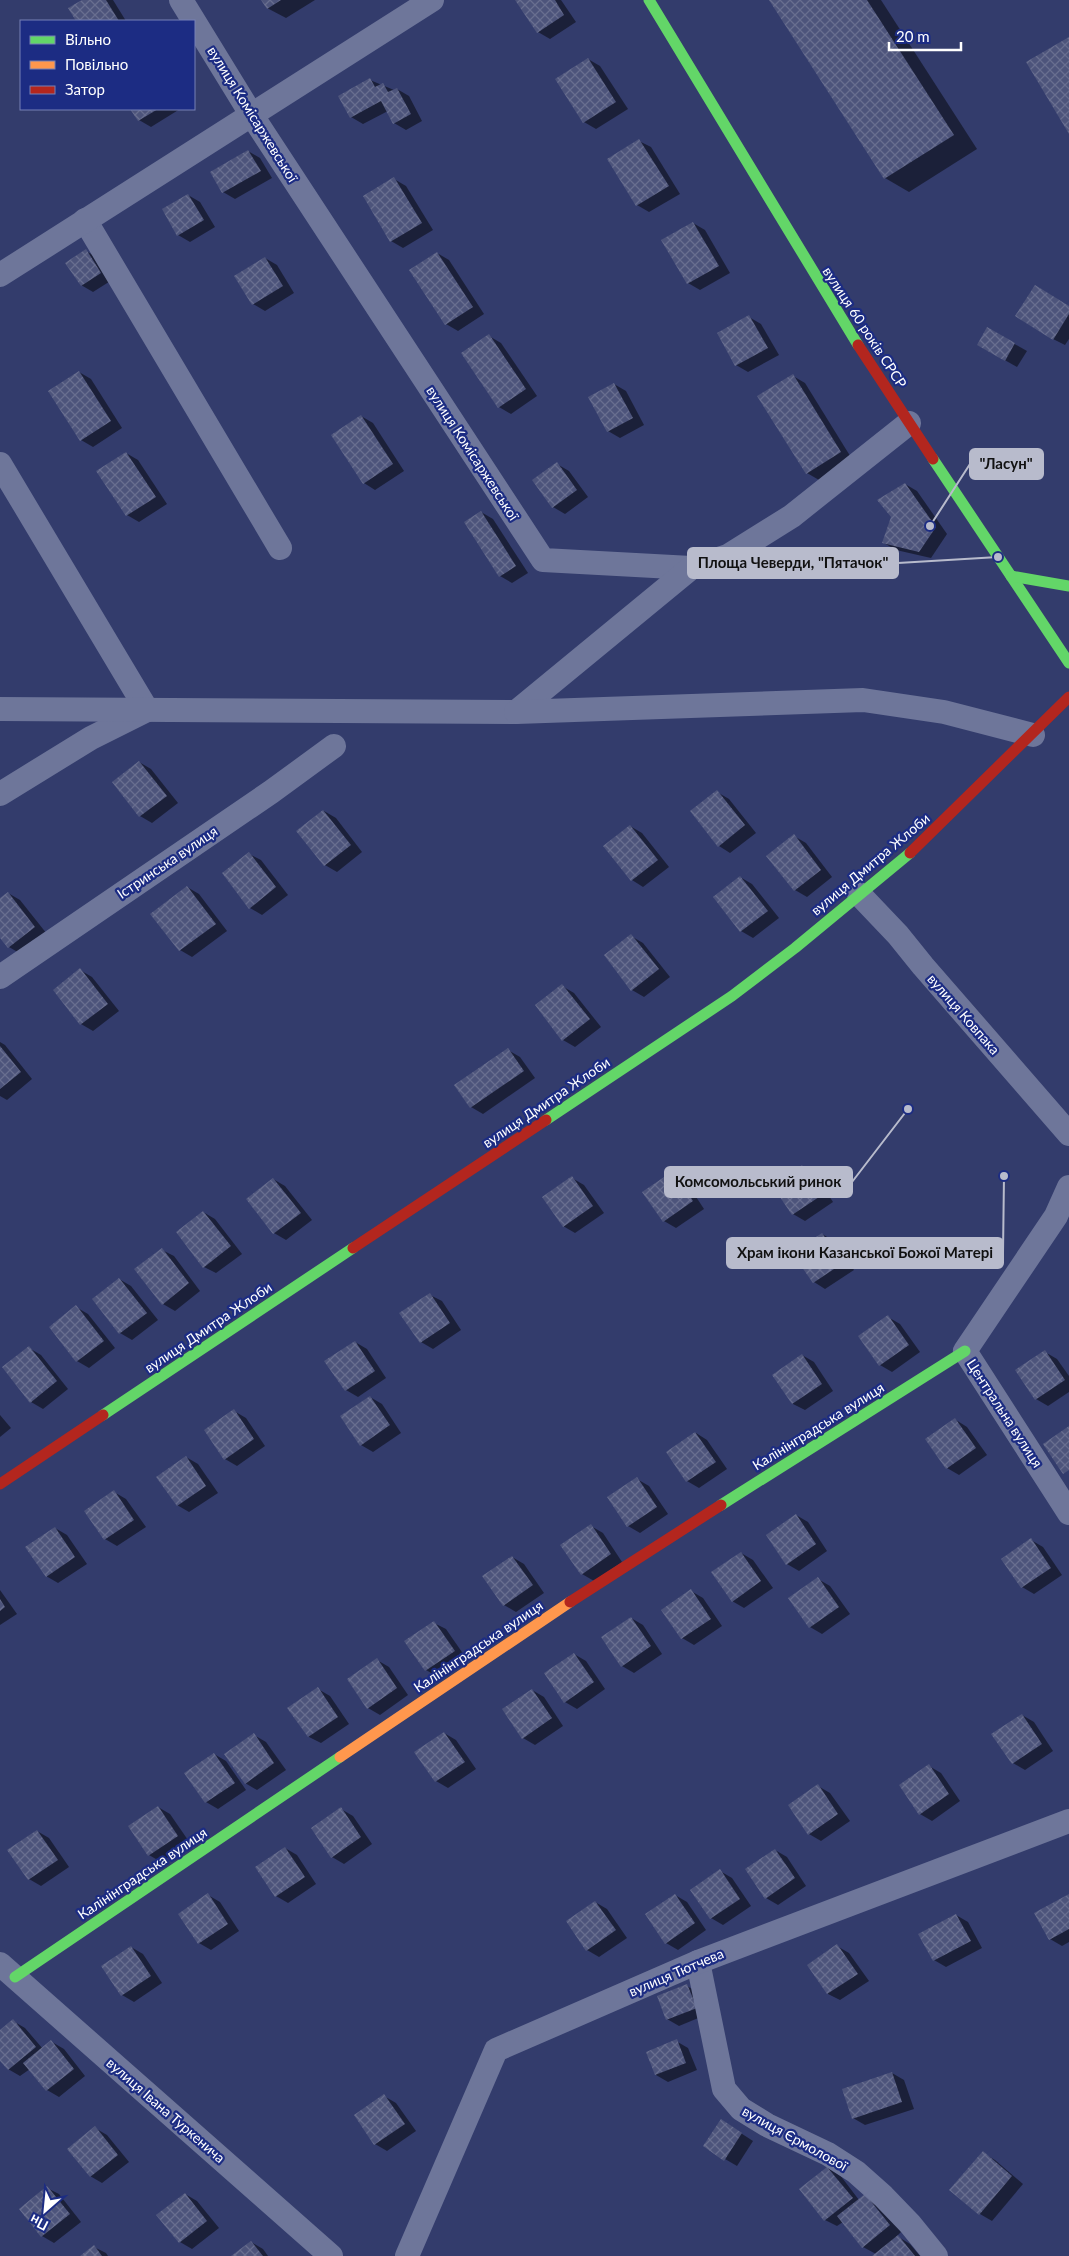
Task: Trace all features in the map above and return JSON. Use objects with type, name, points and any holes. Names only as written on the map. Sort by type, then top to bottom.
[{"type":"street","name":"вулиця Комісаржевської","points":[[181,0],[193,20]]},
{"type":"street","points":[[0,275],[432,0]]},
{"type":"street","name":"вулиця 60 років СРСР","points":[[649,0],[841,320],[1069,662]]},
{"type":"street","name":"вулиця Комісаржевської","points":[[195,22],[252,114],[543,560],[691,568],[728,556],[792,516],[909,423]]},
{"type":"street","points":[[85,220],[280,548]]},
{"type":"street","points":[[0,464],[147,710]]},
{"type":"street","points":[[516,712],[691,568]]},
{"type":"street","points":[[1011,576],[1069,586]]},
{"type":"street","name":"вулиця Дмитра Жлоби","points":[[0,1484],[732,996],[795,948],[922,843],[1069,697]]},
{"type":"street","points":[[0,709],[516,712],[863,700],[944,712],[1033,734]]},
{"type":"street","points":[[0,794],[91,738],[147,710]]},
{"type":"street","name":"Істринська вулиця","points":[[0,977],[271,792],[334,746]]},
{"type":"street","name":"вулиця Ковпака","points":[[859,894],[898,935],[1069,1134]]},
{"type":"street","name":"Центральна вулиця","points":[[1069,1187],[1056,1216],[965,1351],[1069,1513]]},
{"type":"street","name":"Калінінградська вулиця","points":[[8,1970],[604,1579],[965,1351]]},
{"type":"street","name":"вулиця Тютчева","points":[[407,2256],[496,2050],[698,1962],[1069,1821]]},
{"type":"street","name":"вулиця Єрмолової","points":[[698,1962],[724,2089],[741,2109],[767,2126],[828,2154],[856,2172],[904,2217],[936,2256]]},
{"type":"street","name":"вулиця Івана Туркенича","points":[[8,1970],[331,2256]]},
{"type":"building","points":[[82,0],[106,0],[118,20],[75,20],[68,8]]},
{"type":"building","points":[[261,0],[281,0],[267,9]]},
{"type":"building","points":[[515,0],[555,0],[564,15],[537,33]]},
{"type":"building","points":[[769,0],[867,0],[954,135],[884,179]]},
{"type":"building","points":[[1069,37],[1069,134],[1026,62]]},
{"type":"building","points":[[588,58],[616,102],[583,123],[555,79]]},
{"type":"building","points":[[370,78],[375,87],[383,83],[388,92],[397,88],[411,114],[393,124],[381,101],[350,118],[338,96]]},
{"type":"building","points":[[131,110],[156,110],[138,121]]},
{"type":"building","points":[[639,139],[669,186],[636,206],[607,159]]},
{"type":"building","points":[[248,150],[261,171],[222,193],[210,172]]},
{"type":"building","points":[[394,177],[422,223],[390,242],[363,196]]},
{"type":"building","points":[[188,194],[204,220],[177,236],[162,209]]},
{"type":"building","points":[[693,222],[719,266],[687,284],[661,240]]},
{"type":"building","points":[[86,249],[101,273],[81,286],[65,263]]},
{"type":"building","points":[[437,252],[473,307],[445,325],[409,270]]},
{"type":"building","points":[[265,257],[283,286],[252,305],[234,276]]},
{"type":"building","points":[[1035,285],[1069,306],[1069,314],[1053,340],[1015,316]]},
{"type":"building","points":[[749,315],[768,348],[735,366],[717,333]]},
{"type":"building","points":[[987,327],[1015,343],[1005,361],[977,345]]},
{"type":"building","points":[[489,334],[526,389],[498,408],[461,353]]},
{"type":"building","points":[[79,371],[111,421],[80,441],[48,391]]},
{"type":"building","points":[[793,374],[841,452],[806,474],[757,396]]},
{"type":"building","points":[[614,383],[633,418],[607,432],[588,397]]},
{"type":"building","points":[[361,415],[393,464],[363,484],[331,435]]},
{"type":"building","points":[[126,452],[156,497],[126,516],[96,471]]},
{"type":"building","points":[[557,462],[577,490],[552,508],[532,480]]},
{"type":"building","points":[[905,483],[936,527],[919,552],[882,543],[891,517],[877,500]]},
{"type":"building","points":[[481,511],[516,566],[499,577],[464,522]]},
{"type":"building","points":[[139,761],[167,796],[139,817],[112,782]]},
{"type":"building","points":[[717,790],[745,825],[718,847],[690,811]]},
{"type":"building","points":[[323,810],[351,845],[324,866],[296,831]]},
{"type":"building","points":[[630,825],[658,860],[631,881],[603,846]]},
{"type":"building","points":[[794,834],[821,870],[794,891],[766,856]]},
{"type":"building","points":[[249,852],[276,887],[249,909],[222,873]]},
{"type":"building","points":[[740,876],[768,911],[740,932],[713,897]]},
{"type":"building","points":[[187,886],[216,924],[179,951],[150,914]]},
{"type":"building","points":[[8,892],[35,927],[8,948],[0,938],[0,898]]},
{"type":"building","points":[[631,934],[659,969],[631,991],[604,955]]},
{"type":"building","points":[[80,968],[108,1004],[80,1025],[53,990]]},
{"type":"building","points":[[562,984],[590,1019],[562,1041],[535,1005]]},
{"type":"building","points":[[0,1046],[21,1072],[0,1089]]},
{"type":"building","points":[[508,1048],[524,1071],[470,1108],[454,1085]]},
{"type":"building","points":[[802,1165],[822,1195],[792,1215],[772,1185]]},
{"type":"building","points":[[673,1171],[693,1201],[663,1222],[642,1192]]},
{"type":"building","points":[[572,1176],[593,1206],[563,1227],[542,1197]]},
{"type":"building","points":[[273,1178],[301,1213],[273,1234],[246,1199]]},
{"type":"building","points":[[203,1211],[231,1246],[203,1268],[176,1232]]},
{"type":"building","points":[[822,1233],[843,1263],[813,1283],[792,1253]]},
{"type":"building","points":[[162,1248],[189,1283],[162,1305],[134,1269]]},
{"type":"building","points":[[119,1278],[147,1313],[119,1334],[92,1299]]},
{"type":"building","points":[[430,1293],[450,1323],[420,1343],[399,1313]]},
{"type":"building","points":[[76,1305],[104,1341],[76,1362],[49,1327]]},
{"type":"building","points":[[888,1315],[909,1345],[879,1366],[858,1336]]},
{"type":"building","points":[[355,1341],[375,1371],[345,1391],[324,1361]]},
{"type":"building","points":[[29,1346],[57,1381],[30,1403],[2,1367]]},
{"type":"building","points":[[1045,1350],[1065,1380],[1035,1400],[1015,1370]]},
{"type":"building","points":[[802,1354],[822,1384],[792,1404],[772,1375]]},
{"type":"building","points":[[370,1396],[390,1425],[360,1446],[340,1416]]},
{"type":"building","points":[[234,1409],[254,1439],[224,1460],[204,1430]]},
{"type":"building","points":[[955,1418],[976,1448],[946,1469],[925,1439]]},
{"type":"building","points":[[1069,1426],[1069,1470],[1063,1474],[1043,1444]]},
{"type":"building","points":[[695,1432],[716,1462],[686,1482],[666,1452]]},
{"type":"building","points":[[186,1456],[206,1486],[177,1506],[156,1477]]},
{"type":"building","points":[[637,1477],[657,1507],[627,1527],[607,1497]]},
{"type":"building","points":[[114,1490],[134,1520],[104,1540],[84,1511]]},
{"type":"building","points":[[796,1514],[816,1544],[786,1565],[766,1535]]},
{"type":"building","points":[[591,1524],[611,1554],[581,1575],[560,1545]]},
{"type":"building","points":[[55,1527],[75,1557],[46,1577],[25,1547]]},
{"type":"building","points":[[1031,1538],[1051,1568],[1021,1588],[1001,1559]]},
{"type":"building","points":[[741,1552],[761,1581],[732,1602],[711,1572]]},
{"type":"building","points":[[512,1556],[533,1585],[503,1606],[482,1576]]},
{"type":"building","points":[[818,1577],[839,1607],[809,1628],[788,1598]]},
{"type":"building","points":[[691,1589],[711,1619],[681,1639],[661,1610]]},
{"type":"building","points":[[0,1599],[5,1607],[0,1611]]},
{"type":"building","points":[[631,1617],[651,1646],[621,1667],[601,1637]]},
{"type":"building","points":[[434,1621],[455,1651],[425,1671],[404,1641]]},
{"type":"building","points":[[574,1653],[594,1682],[564,1703],[544,1673]]},
{"type":"building","points":[[377,1658],[397,1688],[367,1709],[347,1679]]},
{"type":"building","points":[[318,1687],[338,1717],[308,1737],[287,1708]]},
{"type":"building","points":[[532,1689],[552,1718],[522,1739],[502,1709]]},
{"type":"building","points":[[1022,1714],[1042,1744],[1012,1764],[991,1734]]},
{"type":"building","points":[[444,1732],[465,1762],[435,1782],[414,1752]]},
{"type":"building","points":[[254,1733],[274,1763],[245,1784],[224,1754]]},
{"type":"building","points":[[214,1753],[235,1783],[205,1803],[184,1773]]},
{"type":"building","points":[[929,1764],[949,1794],[919,1815],[899,1785]]},
{"type":"building","points":[[818,1784],[838,1814],[808,1835],[788,1805]]},
{"type":"building","points":[[158,1806],[178,1836],[148,1856],[128,1826]]},
{"type":"building","points":[[341,1807],[361,1837],[331,1858],[311,1828]]},
{"type":"building","points":[[37,1830],[58,1860],[28,1880],[7,1850]]},
{"type":"building","points":[[285,1847],[305,1877],[275,1897],[255,1867]]},
{"type":"building","points":[[775,1849],[795,1878],[765,1899],[745,1869]]},
{"type":"building","points":[[720,1869],[740,1899],[710,1919],[690,1890]]},
{"type":"building","points":[[208,1893],[228,1924],[198,1944],[178,1914]]},
{"type":"building","points":[[675,1894],[695,1923],[665,1944],[645,1914]]},
{"type":"building","points":[[1069,1894],[1069,1929],[1049,1940],[1034,1913]]},
{"type":"building","points":[[595,1901],[616,1930],[586,1951],[566,1921]]},
{"type":"building","points":[[956,1914],[971,1941],[933,1961],[918,1934]]},
{"type":"building","points":[[837,1944],[858,1974],[827,1994],[807,1965]]},
{"type":"building","points":[[131,1946],[151,1976],[121,1996],[101,1966]]},
{"type":"building","points":[[687,1984],[697,2008],[666,2020],[657,1996]]},
{"type":"building","points":[[13,2019],[36,2047],[8,2070],[0,2061],[0,2030]]},
{"type":"building","points":[[677,2039],[686,2063],[655,2075],[646,2052]]},
{"type":"building","points":[[51,2040],[74,2069],[46,2091],[23,2063]]},
{"type":"building","points":[[892,2072],[902,2102],[852,2119],[842,2089]]},
{"type":"building","points":[[384,2094],[405,2124],[374,2145],[354,2115]]},
{"type":"building","points":[[721,2119],[742,2133],[724,2161],[703,2146]]},
{"type":"building","points":[[95,2126],[118,2155],[90,2177],[67,2149]]},
{"type":"building","points":[[983,2151],[1012,2176],[979,2215],[949,2190]]},
{"type":"building","points":[[827,2167],[853,2198],[824,2221],[799,2189]]},
{"type":"building","points":[[47,2186],[70,2214],[41,2237],[19,2209]]},
{"type":"building","points":[[185,2193],[207,2221],[179,2243],[156,2215]]},
{"type":"building","points":[[865,2194],[890,2225],[862,2248],[837,2216]]},
{"type":"building","points":[[898,2235],[915,2256],[872,2256]]},
{"type":"building","points":[[251,2241],[263,2256],[231,2256]]},
{"type":"building","points":[[94,2245],[102,2256],[80,2256]]},
{"type":"traffic: fast","points":[[649,0],[858,345]]},
{"type":"traffic: fast","points":[[933,459],[1069,663]]},
{"type":"traffic: fast","points":[[1011,576],[1069,586]]},
{"type":"traffic: fast","points":[[546,1120],[732,996],[795,948],[910,853]]},
{"type":"traffic: fast","points":[[103,1415],[353,1248]]},
{"type":"traffic: fast","points":[[721,1505],[965,1351]]},
{"type":"traffic: fast","points":[[15,1977],[340,1757]]},
{"type":"traffic: slow","points":[[340,1757],[570,1602]]},
{"type":"traffic: jam","points":[[858,345],[933,459]]},
{"type":"traffic: jam","points":[[910,853],[1069,697]]},
{"type":"traffic: jam","points":[[353,1248],[546,1120]]},
{"type":"traffic: jam","points":[[0,1484],[103,1415]]},
{"type":"traffic: jam","points":[[570,1602],[721,1505]]},
{"type":"place","name":"\"Ласун\"","points":[[930,526]]},
{"type":"place","name":"Площа Чеверди, \"Пятачок\"","points":[[998,557]]},
{"type":"place","name":"Комсомольський ринок","points":[[908,1109]]},
{"type":"place","name":"Храм ікони Казанської Божої Матері","points":[[1004,1176]]}]
